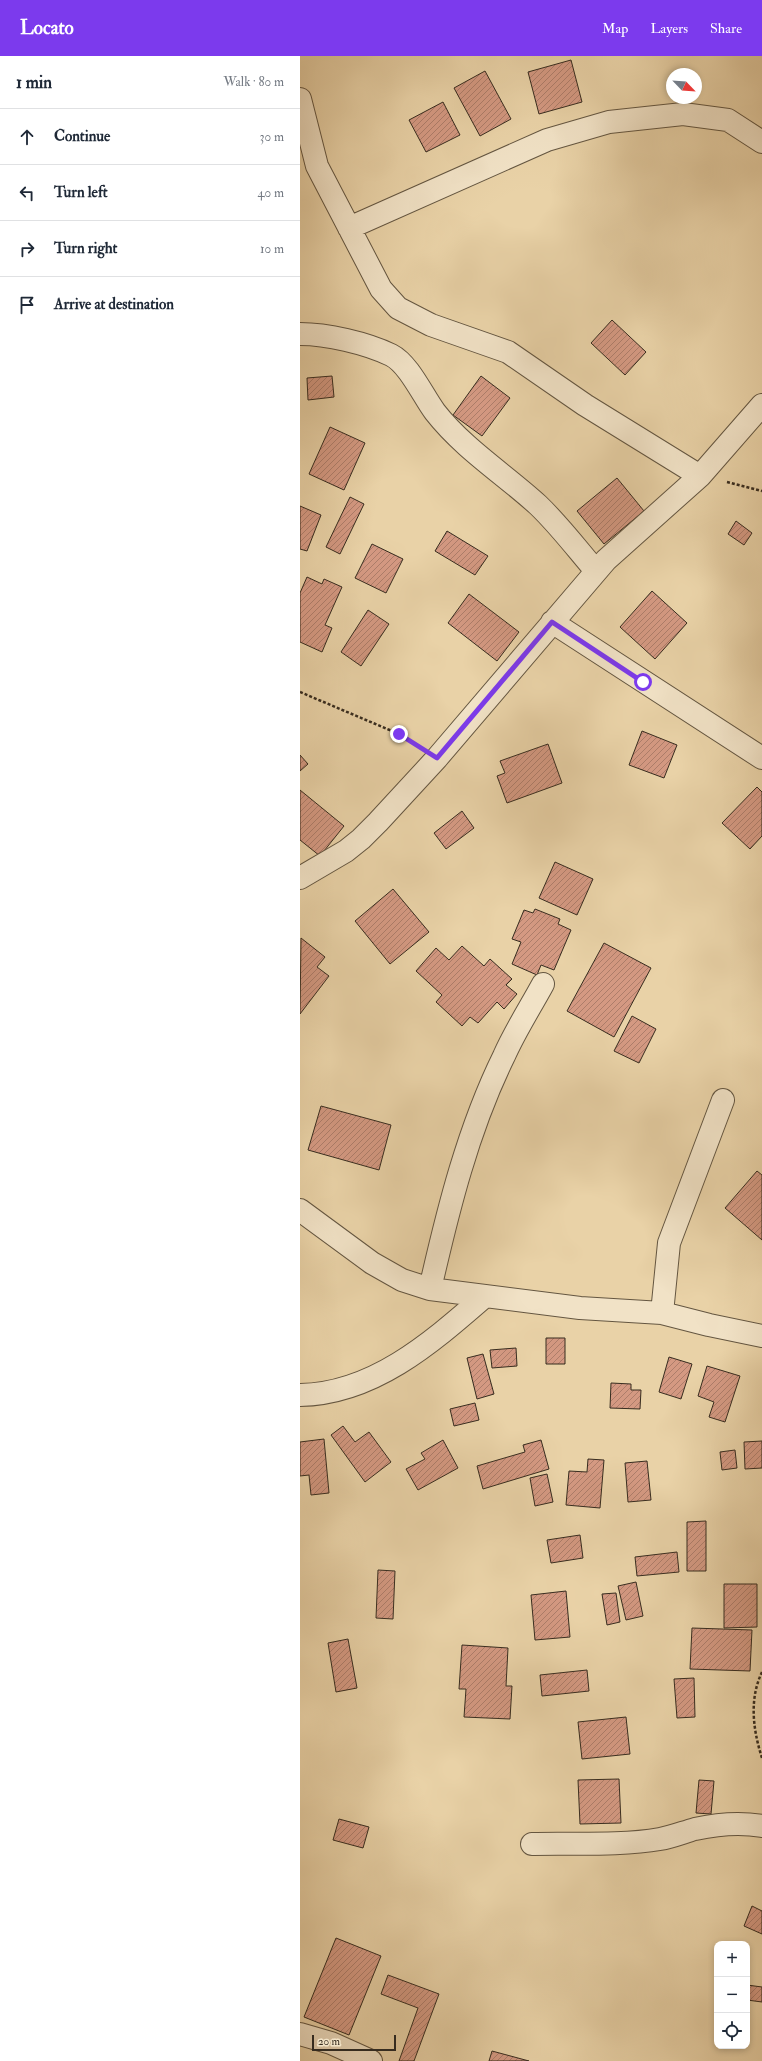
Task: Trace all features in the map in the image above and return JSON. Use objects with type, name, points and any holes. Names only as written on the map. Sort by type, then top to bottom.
[{"type":"street","points":[[300,99],[317,166],[381,289],[398,308],[431,325],[508,352],[585,405],[700,476]]},
{"type":"street","points":[[348,228],[546,140],[609,122],[683,114],[728,120],[762,142]]},
{"type":"street","points":[[300,334],[314,334],[352,342],[392,356],[412,375],[435,412],[461,441],[539,506],[596,571]]},
{"type":"street","points":[[300,878],[346,851],[361,839],[437,758],[596,571],[640,527],[700,476],[762,405]]},
{"type":"street","points":[[552,622],[762,758]]},
{"type":"street","points":[[430,1289],[456,1187],[479,1114],[504,1055],[544,984]]},
{"type":"street","points":[[662,1313],[669,1243],[723,1100]]},
{"type":"street","points":[[300,1210],[372,1263],[402,1280],[430,1289],[580,1308],[662,1313],[762,1336]]},
{"type":"street","points":[[300,1395],[316,1395],[346,1388],[377,1376],[416,1353],[484,1297]]},
{"type":"street","points":[[532,1844],[643,1841],[661,1839],[695,1829],[720,1825],[740,1823],[762,1826]]},
{"type":"street","points":[[300,2034],[331,2043],[371,2061]]},
{"type":"path","points":[[700,476],[762,491]]},
{"type":"path","points":[[300,692],[399,734],[437,758]]},
{"type":"path","points":[[762,1672],[756,1685],[753,1719],[757,1743],[762,1758]]},
{"type":"building","points":[[571,60],[582,102],[539,114],[528,72]]},
{"type":"building","points":[[485,71],[511,119],[480,136],[454,88]]},
{"type":"building","points":[[443,102],[460,135],[426,152],[409,120]]},
{"type":"building","points":[[612,320],[646,352],[625,375],[591,343]]},
{"type":"building","points":[[332,376],[334,397],[308,400],[307,378]]},
{"type":"building","points":[[481,376],[510,398],[482,436],[453,415]]},
{"type":"building","points":[[330,427],[365,443],[344,490],[309,474]]},
{"type":"building","points":[[617,478],[644,511],[604,544],[577,511]]},
{"type":"building","points":[[350,497],[364,504],[340,554],[326,547]]},
{"type":"building","points":[[300,506],[321,515],[307,551],[300,549]]},
{"type":"building","points":[[736,521],[752,533],[744,545],[728,534]]},
{"type":"building","points":[[447,531],[488,556],[475,575],[435,551]]},
{"type":"building","points":[[372,544],[403,559],[386,593],[355,578]]},
{"type":"building","points":[[307,577],[322,584],[324,579],[342,587],[325,625],[332,628],[322,652],[300,642],[300,593]]},
{"type":"building","points":[[652,591],[687,623],[655,659],[620,627]]},
{"type":"building","points":[[469,594],[519,632],[497,661],[448,623]]},
{"type":"building","points":[[368,610],[389,624],[361,666],[341,652]]},
{"type":"building","points":[[642,731],[677,745],[664,778],[629,765]]},
{"type":"building","points":[[548,744],[562,783],[507,803],[497,776],[505,773],[500,761]]},
{"type":"building","points":[[300,755],[308,764],[300,771]]},
{"type":"building","points":[[757,787],[762,792],[762,836],[750,849],[722,823]]},
{"type":"building","points":[[300,790],[344,826],[320,856],[300,840]]},
{"type":"building","points":[[462,811],[474,828],[446,849],[434,833]]},
{"type":"building","points":[[555,862],[593,879],[577,915],[539,898]]},
{"type":"building","points":[[393,889],[429,932],[390,964],[355,921]]},
{"type":"building","points":[[535,909],[560,919],[558,924],[571,930],[554,970],[541,965],[537,975],[512,964],[521,942],[512,939],[524,910],[533,913]]},
{"type":"building","points":[[301,938],[325,957],[317,967],[329,976],[300,1014]]},
{"type":"building","points":[[604,943],[651,968],[614,1037],[567,1011]]},
{"type":"building","points":[[462,946],[484,966],[490,959],[512,979],[506,985],[517,994],[504,1009],[497,1002],[478,1023],[470,1017],[462,1026],[436,1002],[442,995],[416,971],[436,948],[449,960]]},
{"type":"building","points":[[632,1016],[656,1029],[639,1063],[614,1051]]},
{"type":"building","points":[[321,1106],[391,1125],[379,1170],[308,1150]]},
{"type":"building","points":[[757,1171],[762,1175],[762,1240],[725,1208]]},
{"type":"building","points":[[546,1338],[565,1338],[565,1364],[546,1364]]},
{"type":"building","points":[[516,1348],[517,1366],[492,1368],[490,1350]]},
{"type":"building","points":[[483,1354],[494,1394],[477,1399],[467,1358]]},
{"type":"building","points":[[669,1357],[692,1364],[681,1399],[659,1392]]},
{"type":"building","points":[[707,1366],[740,1376],[725,1422],[709,1417],[714,1402],[698,1396]]},
{"type":"building","points":[[611,1383],[631,1384],[631,1390],[641,1390],[640,1409],[610,1408]]},
{"type":"building","points":[[475,1403],[479,1420],[454,1426],[450,1409]]},
{"type":"building","points":[[343,1426],[355,1442],[369,1432],[391,1462],[365,1482],[331,1435]]},
{"type":"building","points":[[324,1439],[329,1493],[311,1495],[309,1475],[300,1476],[300,1442]]},
{"type":"building","points":[[443,1440],[458,1468],[418,1490],[406,1469],[425,1459],[421,1453]]},
{"type":"building","points":[[541,1440],[549,1469],[483,1489],[477,1466],[525,1452],[523,1445]]},
{"type":"building","points":[[762,1441],[762,1468],[745,1469],[744,1442]]},
{"type":"building","points":[[735,1450],[737,1468],[722,1470],[720,1452]]},
{"type":"building","points":[[588,1459],[604,1460],[600,1508],[566,1505],[569,1471],[587,1472]]},
{"type":"building","points":[[647,1461],[651,1500],[628,1502],[625,1463]]},
{"type":"building","points":[[547,1474],[553,1502],[535,1506],[530,1478]]},
{"type":"building","points":[[706,1521],[706,1571],[687,1571],[687,1522]]},
{"type":"building","points":[[580,1535],[583,1558],[551,1563],[547,1540]]},
{"type":"building","points":[[677,1552],[679,1572],[637,1576],[635,1557]]},
{"type":"building","points":[[378,1570],[395,1571],[393,1619],[376,1618]]},
{"type":"building","points":[[636,1582],[643,1616],[626,1620],[618,1586]]},
{"type":"building","points":[[724,1584],[757,1584],[757,1627],[724,1628]]},
{"type":"building","points":[[566,1591],[570,1637],[535,1640],[531,1595]]},
{"type":"building","points":[[616,1593],[620,1622],[607,1625],[602,1594]]},
{"type":"building","points":[[692,1628],[752,1630],[750,1671],[690,1669]]},
{"type":"building","points":[[348,1639],[357,1688],[336,1692],[328,1643]]},
{"type":"building","points":[[462,1645],[508,1648],[506,1686],[512,1686],[510,1719],[464,1717],[466,1689],[459,1689]]},
{"type":"building","points":[[587,1670],[589,1691],[542,1696],[540,1675]]},
{"type":"building","points":[[694,1678],[695,1717],[677,1718],[674,1679]]},
{"type":"building","points":[[626,1717],[630,1754],[582,1759],[578,1722]]},
{"type":"building","points":[[619,1779],[621,1823],[580,1824],[578,1780]]},
{"type":"building","points":[[699,1780],[714,1781],[711,1814],[696,1813]]},
{"type":"building","points":[[339,1819],[369,1827],[363,1848],[333,1840]]},
{"type":"building","points":[[752,1906],[762,1911],[762,1934],[744,1926]]},
{"type":"building","points":[[336,1938],[381,1956],[349,2035],[304,2017]]},
{"type":"building","points":[[388,1975],[439,1994],[414,2061],[399,2061],[418,2008],[381,1994]]},
{"type":"building","points":[[750,1985],[762,1987],[762,2002],[750,2000]]},
{"type":"building","points":[[492,2051],[529,2061],[489,2061]]},
{"type":"route","points":[[399,734],[437,758],[504,681],[552,622],[643,682]]}]
